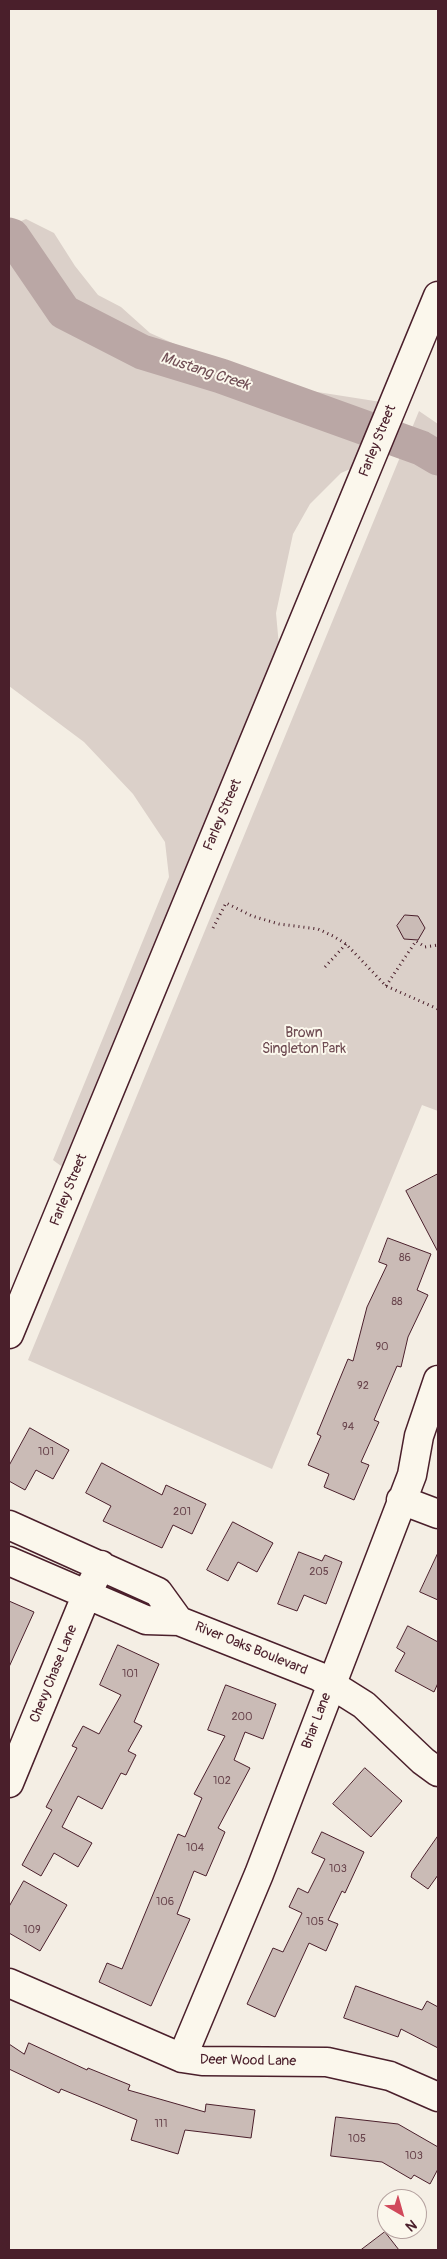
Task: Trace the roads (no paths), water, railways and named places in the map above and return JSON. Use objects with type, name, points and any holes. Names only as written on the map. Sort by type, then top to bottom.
[{"type":"street","name":"Farley Street","points":[[9,1334],[438,296]]},
{"type":"street","name":"Briar Lane","points":[[182,2058],[259,1874],[412,1475],[419,1436],[438,1380]]},
{"type":"street","points":[[402,1500],[438,1514]]},
{"type":"street","name":"River Oaks Boulevard","points":[[9,1526],[101,1565],[158,1592],[179,1621]]},
{"type":"street","name":"River Oaks Boulevard","points":[[9,1562],[146,1620],[179,1621],[318,1676],[364,1705],[423,1761],[438,1772]]},
{"type":"street","name":"Chevy Chase Lane","points":[[9,1783],[86,1596],[101,1565]]},
{"type":"street","name":"Deer Wood Lane","points":[[9,1983],[182,2058],[202,2062],[327,2062],[390,2076],[438,2097]]},
{"type":"waterway","name":"Mustang Creek","points":[[9,235],[12,236],[64,312],[142,352],[221,376],[421,448],[438,458]]},
{"type":"park label","name":"Brown Singleton Park","points":[[304,1042]]}]
